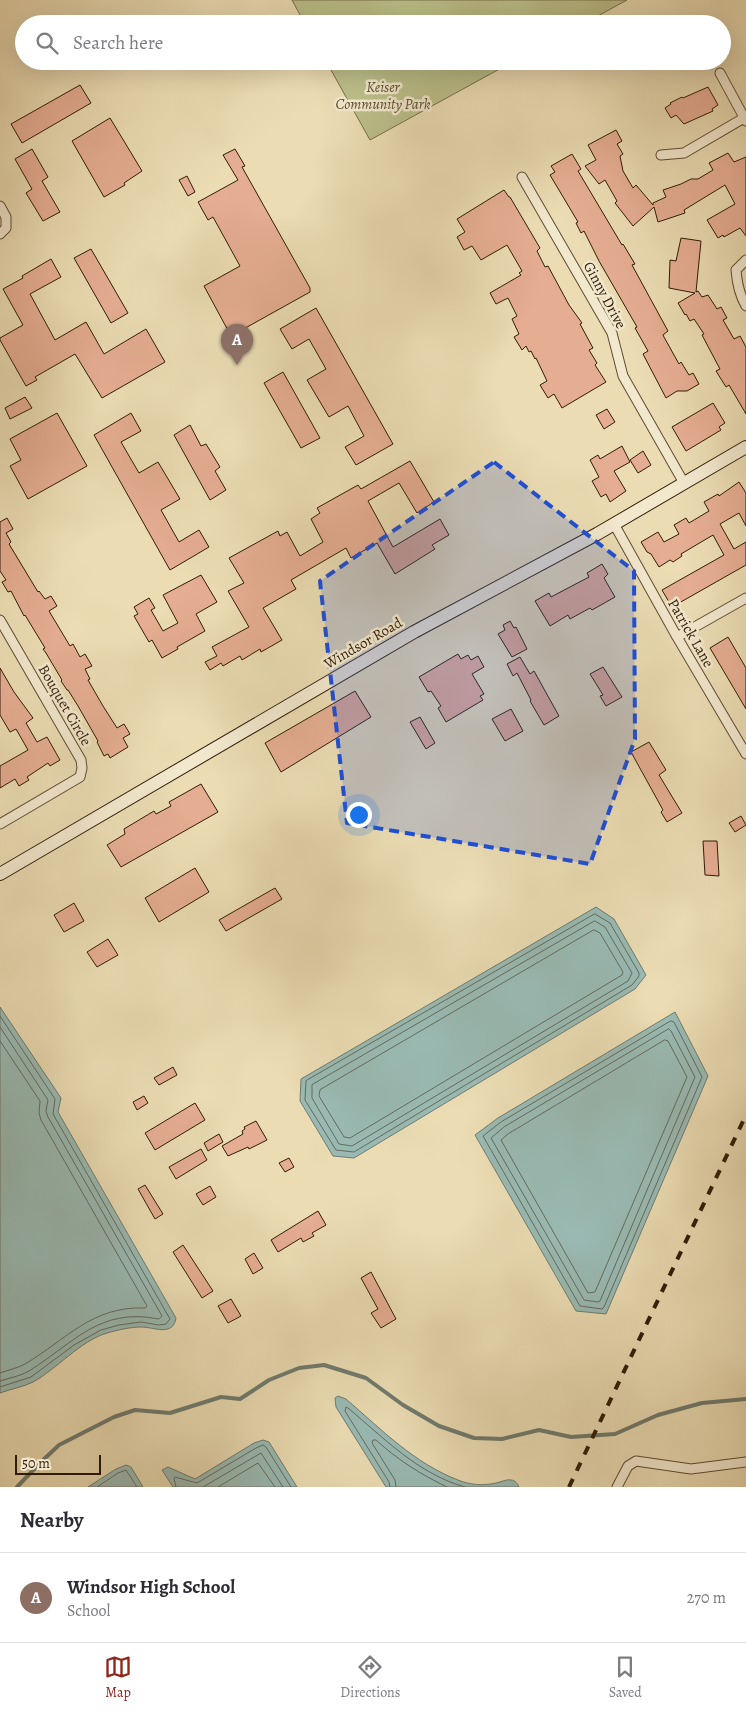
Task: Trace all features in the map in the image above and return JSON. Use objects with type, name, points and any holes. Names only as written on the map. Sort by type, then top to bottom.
[{"type":"main road","name":"Windsor Road","points":[[0,874],[414,632],[614,524],[746,447]]},
{"type":"street","points":[[661,155],[684,152],[745,120],[720,73]]},
{"type":"street","name":"Ginny Drive","points":[[522,177],[612,333],[623,376],[684,482]]},
{"type":"street","points":[[0,206],[6,217],[6,228],[0,234]]},
{"type":"street","points":[[746,260],[736,270],[741,298],[746,306]]},
{"type":"street","name":"Patrick Lane","points":[[614,524],[746,754]]},
{"type":"street","points":[[678,638],[746,598]]},
{"type":"street","name":"Bouquet Circle","points":[[0,620],[81,760],[82,768],[80,777],[0,824]]},
{"type":"street","points":[[617,1487],[628,1466],[636,1461],[691,1470],[746,1462]]},
{"type":"highlighted area","points":[[494,462],[634,571],[635,739],[590,864],[347,823],[320,581]]},
{"type":"green space","points":[[292,0],[627,0],[600,15],[300,15]]},
{"type":"green space","name":"Keiser Community Park","points":[[331,70],[498,70],[370,140]]},
{"type":"water","points":[[596,907],[614,919],[646,975],[635,989],[354,1158],[333,1156],[300,1101],[301,1079]]},
{"type":"water","points":[[0,1007],[61,1098],[58,1112],[176,1318],[174,1324],[167,1329],[141,1327],[124,1329],[97,1337],[87,1342],[33,1382],[0,1393]]},
{"type":"water","points":[[675,1012],[708,1076],[606,1314],[576,1311],[475,1135],[498,1118]]},
{"type":"water","points":[[338,1396],[346,1399],[413,1455],[442,1473],[463,1482],[477,1484],[491,1484],[512,1480],[519,1487],[386,1487],[336,1407],[335,1398]]},
{"type":"water","points":[[263,1440],[269,1442],[297,1487],[173,1487],[162,1470],[168,1467],[195,1479],[254,1443]]},
{"type":"water","points":[[126,1465],[131,1467],[143,1487],[88,1487],[116,1469]]},
{"type":"building","points":[[80,85],[91,103],[22,143],[11,124]]},
{"type":"building","points":[[708,87],[718,105],[712,109],[713,111],[684,124],[676,115],[671,118],[665,108],[670,103]]},
{"type":"building","points":[[110,118],[142,171],[124,183],[125,185],[104,197],[72,141]]},
{"type":"building","points":[[616,130],[622,141],[617,144],[623,154],[620,156],[623,171],[633,188],[636,185],[653,205],[653,203],[666,197],[663,190],[691,179],[698,179],[713,170],[709,163],[728,153],[734,162],[746,157],[746,236],[740,228],[724,237],[723,235],[718,238],[707,220],[735,204],[725,185],[684,210],[685,213],[658,222],[654,207],[633,226],[615,203],[617,201],[605,180],[599,184],[585,166],[596,160],[588,145]]},
{"type":"building","points":[[32,149],[48,177],[42,181],[60,212],[43,221],[26,193],[32,189],[15,159]]},
{"type":"building","points":[[235,149],[245,166],[242,167],[310,288],[310,292],[231,336],[204,286],[240,266],[213,217],[208,220],[198,202],[238,180],[223,155]]},
{"type":"building","points":[[572,154],[581,169],[578,171],[635,264],[632,265],[668,331],[663,335],[664,337],[679,364],[681,362],[689,375],[693,373],[699,384],[687,391],[677,391],[666,398],[643,354],[648,351],[635,328],[637,327],[584,231],[581,233],[576,223],[578,222],[550,175],[555,172],[551,166]]},
{"type":"building","points":[[187,176],[195,192],[188,196],[179,180]]},
{"type":"building","points":[[504,190],[540,248],[537,251],[545,267],[548,266],[569,305],[582,323],[580,324],[593,348],[589,350],[597,363],[595,365],[606,382],[562,408],[554,394],[548,398],[540,385],[547,381],[536,358],[531,351],[529,352],[526,346],[522,350],[514,337],[519,334],[512,319],[517,316],[508,298],[496,304],[490,293],[521,275],[519,273],[522,271],[507,245],[481,260],[472,246],[464,250],[457,237],[465,232],[457,219]]},
{"type":"building","points":[[681,238],[701,241],[696,292],[698,291],[702,297],[708,295],[717,309],[721,307],[727,318],[723,320],[734,339],[740,336],[746,347],[746,414],[729,385],[726,387],[716,371],[720,369],[702,335],[704,334],[694,319],[690,321],[678,303],[695,293],[669,288],[670,260],[676,261]]},
{"type":"building","points":[[91,249],[128,313],[111,323],[74,258]]},
{"type":"building","points":[[51,259],[61,277],[30,294],[55,340],[86,322],[104,354],[146,329],[165,362],[102,398],[75,354],[35,377],[37,380],[26,386],[0,340],[0,338],[23,325],[3,289]]},
{"type":"building","points":[[316,308],[393,444],[356,465],[345,447],[364,436],[348,406],[329,417],[307,380],[326,369],[309,339],[292,349],[280,329]]},
{"type":"building","points":[[283,372],[320,438],[301,448],[264,383]]},
{"type":"building","points":[[25,397],[32,408],[10,419],[5,408]]},
{"type":"building","points":[[713,403],[725,423],[719,427],[721,430],[686,451],[672,427]]},
{"type":"building","points":[[607,409],[615,422],[604,429],[596,415]]},
{"type":"building","points":[[57,413],[87,466],[28,499],[10,466],[21,460],[10,439]]},
{"type":"building","points":[[131,413],[141,431],[121,442],[139,473],[158,462],[180,499],[161,510],[179,542],[199,530],[209,547],[170,570],[94,435]]},
{"type":"building","points":[[190,425],[201,446],[206,444],[220,467],[215,471],[226,490],[210,500],[174,435]]},
{"type":"building","points":[[622,446],[630,462],[614,471],[626,491],[610,502],[606,494],[601,497],[592,481],[599,477],[590,460],[598,455],[600,459]]},
{"type":"building","points":[[643,451],[651,465],[638,473],[630,460]]},
{"type":"building","points":[[410,461],[434,502],[417,513],[399,483],[368,501],[393,547],[440,519],[449,535],[432,545],[435,549],[395,574],[377,543],[351,558],[346,548],[291,580],[296,589],[263,608],[282,640],[261,652],[260,649],[242,660],[240,656],[223,666],[221,663],[210,670],[205,662],[217,656],[212,647],[249,627],[228,591],[244,583],[229,558],[278,531],[280,536],[287,532],[300,556],[323,542],[311,519],[320,513],[317,508],[358,485],[361,489]]},
{"type":"building","points":[[739,482],[746,493],[746,526],[739,513],[720,524],[734,549],[746,542],[746,565],[672,607],[662,590],[724,555],[713,535],[681,554],[682,556],[673,562],[670,560],[659,567],[641,542],[658,532],[664,542],[679,534],[674,525],[686,518],[689,523],[709,511],[704,502],[718,494],[719,496]]},
{"type":"building","points":[[7,518],[13,529],[6,533],[11,542],[9,544],[38,592],[45,599],[51,596],[57,606],[49,611],[70,646],[73,644],[80,657],[85,654],[92,666],[85,669],[90,679],[88,680],[117,728],[124,724],[130,734],[123,738],[128,747],[110,758],[108,754],[104,756],[98,741],[43,649],[45,648],[24,616],[11,591],[8,592],[2,582],[6,580],[0,571],[0,522]]},
{"type":"building","points":[[602,564],[608,574],[604,578],[615,597],[592,610],[590,608],[570,619],[568,615],[550,626],[535,601],[549,593],[551,597],[589,577],[587,573]]},
{"type":"building","points":[[201,575],[217,602],[196,614],[205,631],[162,658],[152,640],[149,642],[134,616],[138,614],[134,607],[149,598],[155,608],[151,610],[163,631],[178,623],[163,595]]},
{"type":"building","points":[[510,621],[514,628],[516,627],[527,649],[512,657],[498,634],[505,630],[503,625]]},
{"type":"building","points":[[728,637],[746,668],[746,709],[710,648]]},
{"type":"building","points":[[458,654],[461,659],[468,655],[471,660],[478,656],[484,667],[472,674],[484,694],[480,696],[483,700],[446,722],[438,708],[441,706],[431,691],[428,692],[419,677]]},
{"type":"building","points":[[520,657],[530,674],[534,671],[559,716],[544,725],[517,673],[513,676],[507,664]]},
{"type":"building","points":[[603,667],[622,697],[606,706],[600,696],[603,695],[590,674]]},
{"type":"building","points":[[0,668],[14,692],[33,718],[26,723],[37,742],[47,737],[60,760],[50,766],[48,763],[27,777],[29,780],[19,786],[15,779],[0,788],[0,766],[28,750],[16,729],[10,732],[0,715]]},
{"type":"building","points":[[355,691],[371,717],[281,772],[265,743]]},
{"type":"building","points":[[511,709],[523,731],[505,741],[492,719]]},
{"type":"building","points":[[420,717],[435,743],[426,749],[410,722]]},
{"type":"building","points":[[649,742],[666,770],[659,775],[682,813],[667,822],[661,812],[663,810],[631,752]]},
{"type":"building","points":[[201,784],[218,812],[121,867],[107,845],[125,834],[124,829],[154,811],[156,814],[171,806],[169,802]]},
{"type":"building","points":[[741,816],[746,825],[735,832],[729,823]]},
{"type":"building","points":[[703,841],[717,841],[719,876],[705,875]]},
{"type":"building","points":[[195,868],[209,892],[159,922],[145,898]]},
{"type":"building","points":[[275,888],[282,899],[226,931],[219,920]]},
{"type":"building","points":[[74,903],[84,921],[64,932],[54,915]]},
{"type":"building","points":[[108,939],[118,955],[97,967],[87,952]]},
{"type":"building","points":[[173,1067],[177,1075],[159,1085],[154,1078]]},
{"type":"building","points":[[144,1096],[148,1103],[137,1110],[133,1102]]},
{"type":"building","points":[[195,1103],[205,1120],[155,1150],[145,1133]]},
{"type":"building","points":[[256,1121],[267,1140],[228,1156],[222,1146],[243,1134],[244,1127]]},
{"type":"building","points":[[219,1134],[223,1142],[208,1151],[204,1143]]},
{"type":"building","points":[[201,1149],[207,1160],[176,1179],[169,1167]]},
{"type":"building","points":[[289,1158],[294,1167],[285,1172],[279,1163]]},
{"type":"building","points":[[145,1185],[163,1214],[155,1219],[138,1189]]},
{"type":"building","points":[[210,1186],[216,1197],[203,1205],[196,1194]]},
{"type":"building","points":[[318,1211],[326,1225],[312,1233],[314,1236],[303,1242],[301,1238],[278,1252],[271,1240]]},
{"type":"building","points":[[183,1245],[213,1291],[202,1298],[173,1252]]},
{"type":"building","points":[[254,1253],[263,1268],[253,1274],[245,1259]]},
{"type":"building","points":[[371,1272],[396,1319],[381,1328],[371,1313],[378,1309],[361,1278]]},
{"type":"building","points":[[231,1299],[241,1316],[228,1323],[218,1306]]},
{"type":"waterway","points":[[17,1487],[59,1445],[114,1417],[135,1410],[170,1413],[221,1397],[240,1399],[269,1380],[299,1368],[324,1365],[366,1378],[403,1405],[439,1426],[474,1438],[502,1439],[539,1430],[571,1437],[615,1434],[658,1415],[702,1403],[746,1399]]},
{"type":"railway","points":[[569,1487],[746,1115]]},
{"type":"place","name":"Windsor High School","points":[[237,365]]}]
